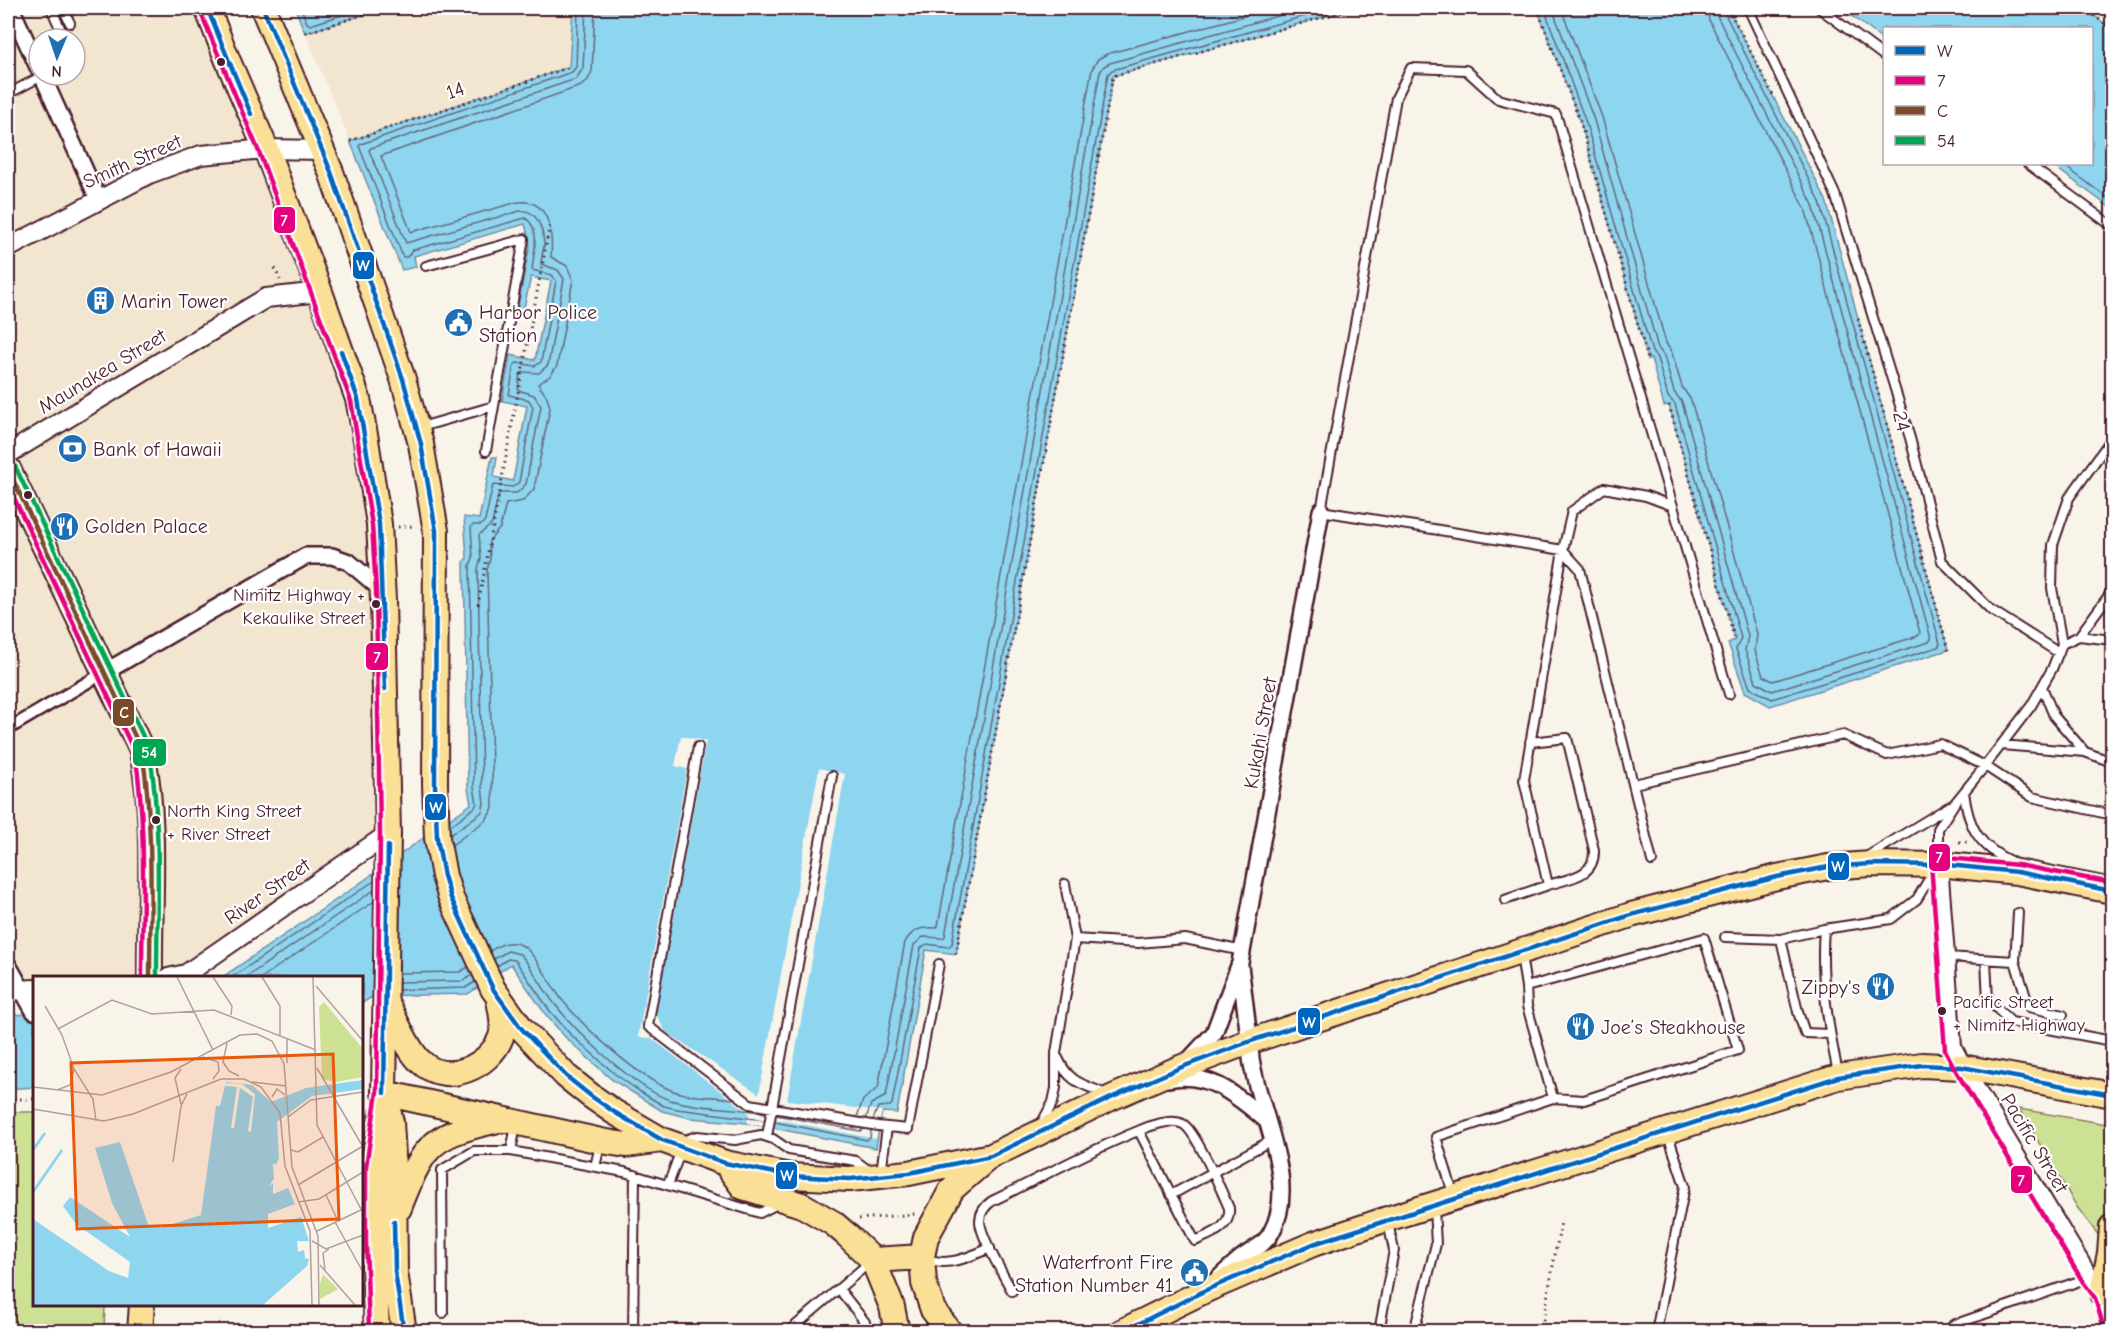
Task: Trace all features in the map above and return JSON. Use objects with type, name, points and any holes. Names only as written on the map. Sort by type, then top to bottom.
[{"type":"main road","points":[[207,8],[266,149],[358,399],[379,524],[383,591],[388,840],[384,1094],[373,1167],[377,1332]]},
{"type":"main road","points":[[263,8],[334,182],[403,379],[417,428],[436,531],[435,784],[437,838],[444,876],[458,917],[494,989],[521,1028],[566,1076],[614,1112],[672,1144],[725,1163],[790,1176],[880,1177],[991,1155]]},
{"type":"main road","points":[[8,469],[142,752],[148,788],[151,844],[150,976]]},
{"type":"main road","points":[[950,1332],[933,1310],[924,1283],[922,1257],[926,1237],[952,1189],[991,1155],[1036,1132],[1182,1067],[1251,1041],[1631,915],[1778,877],[1828,867],[1938,864],[1983,867],[2112,891]]},
{"type":"main road","points":[[385,1000],[420,1062],[431,1069],[448,1073],[459,1072],[478,1066],[492,1051],[500,1037],[503,1029],[494,989]]},
{"type":"main road","points":[[1121,1332],[1206,1290],[1312,1244],[1838,1077],[1922,1065],[1962,1067],[2112,1095]]},
{"type":"main road","points":[[384,1094],[601,1141],[626,1144],[672,1144]]},
{"type":"main road","points":[[384,1094],[391,1122],[395,1272],[404,1332]]},
{"type":"main road","points":[[394,1221],[416,1167],[430,1147],[462,1128],[508,1121]]},
{"type":"main road","points":[[725,1163],[743,1186],[802,1205],[833,1223],[873,1260],[892,1307],[897,1332]]},
{"type":"main road","points":[[2102,1293],[2110,1253],[2112,1227]]},
{"type":"main road","points":[[873,1260],[922,1257]]},
{"type":"main road","points":[[140,1332],[142,1306]]},
{"type":"street","points":[[11,8],[27,43]]},
{"type":"street","points":[[47,87],[98,199]]},
{"type":"street","name":"Smith Street","points":[[8,248],[149,174],[201,155],[266,149],[321,150]]},
{"type":"street","name":"Maunakea Street","points":[[8,454],[266,298],[320,292]]},
{"type":"street","name":"Kukahi Street","points":[[1182,1067],[1214,1033],[1241,957],[1322,511]]},
{"type":"street","points":[[8,729],[306,556],[333,556],[350,562],[383,591]]},
{"type":"street","name":"River Street","points":[[177,976],[186,974],[388,840]]},
{"type":"street","name":"Pacific Street","points":[[1938,864],[1952,1047],[1962,1067],[2102,1293],[2112,1330]]},
{"type":"street","name":"Kukahi Street","points":[[1206,1290],[1241,1258],[1261,1246],[1271,1234],[1277,1221],[1282,1190],[1278,1164],[1251,1059],[1241,957]]},
{"type":"street","points":[[8,965],[33,1009]]},
{"type":"street","points":[[1143,1084],[1179,1076],[1208,1080],[1231,1091],[1266,1120]]},
{"type":"lane","points":[[51,8],[60,27]]},
{"type":"lane","points":[[63,8],[70,23]]},
{"type":"lane","points":[[1748,8],[1835,194],[1910,438],[1942,561],[1991,610],[2058,653]]},
{"type":"lane","points":[[1819,8],[1883,55]]},
{"type":"lane","points":[[1652,861],[1580,569],[1563,550],[1322,511],[1396,98],[1411,68],[1466,70],[1498,99],[1556,114],[1729,694]]},
{"type":"lane","points":[[8,94],[27,82]]},
{"type":"lane","points":[[2029,165],[2112,226]]},
{"type":"lane","points":[[426,266],[524,239],[486,451]]},
{"type":"lane","points":[[417,428],[494,406]]},
{"type":"lane","points":[[1725,937],[1781,939],[1824,929],[1891,919],[1917,899],[1938,864],[1938,829],[1954,804],[2031,706],[2062,644],[2052,588],[2053,545],[2069,498],[2112,438]]},
{"type":"lane","points":[[1548,885],[1524,780],[1563,550],[1572,511],[1604,488],[1646,496],[1673,506]]},
{"type":"lane","points":[[2062,644],[2079,636],[2112,591]]},
{"type":"lane","points":[[2079,636],[2112,640]]},
{"type":"lane","points":[[2042,687],[2054,716],[2085,752]]},
{"type":"lane","points":[[1634,784],[1843,735],[1887,755],[1940,744],[1985,766],[2032,797],[2112,815]]},
{"type":"lane","points":[[1505,900],[1587,872],[1594,862],[1594,850],[1567,738],[1530,742]]},
{"type":"lane","points":[[2001,745],[2085,752],[2112,762]]},
{"type":"lane","points":[[698,747],[648,1026],[750,1104],[908,1129],[939,964]]},
{"type":"lane","points":[[766,1136],[832,776]]},
{"type":"lane","points":[[1964,792],[1966,813],[1975,834],[1990,849],[2040,876]]},
{"type":"lane","points":[[1851,866],[1954,804]]},
{"type":"lane","points":[[1036,1132],[1053,1102],[1056,1088],[1056,1053],[1075,939],[1065,884]]},
{"type":"lane","points":[[2018,914],[2015,961],[2029,1007],[2063,1015]]},
{"type":"lane","points":[[1824,929],[1822,956],[1830,1034],[1838,1077]]},
{"type":"lane","points":[[1414,1332],[1436,1244],[1444,1201],[1436,1137],[1553,1098],[1584,1100],[1738,1050],[1704,938],[1526,987]]},
{"type":"lane","points":[[1075,939],[1138,943],[1185,939],[1241,957]]},
{"type":"lane","points":[[1781,939],[1805,1033],[1830,1034]]},
{"type":"lane","points":[[1521,951],[1527,1006],[1553,1098]]},
{"type":"lane","points":[[1946,957],[2015,961]]},
{"type":"lane","points":[[1986,961],[1988,1000],[2011,1022],[2112,1041]]},
{"type":"lane","points":[[1056,1053],[1072,1080],[1113,1097]]},
{"type":"lane","points":[[508,1121],[511,1151]]},
{"type":"lane","points":[[1012,1291],[982,1232],[981,1214],[987,1205],[1139,1131],[1171,1122],[1188,1127],[1213,1171],[1229,1208],[1228,1220],[1222,1228],[1195,1241],[1139,1131]]},
{"type":"lane","points":[[668,1185],[672,1144],[698,1136],[735,1140],[766,1136],[789,1150],[856,1161],[880,1177],[887,1127]]},
{"type":"lane","points":[[1656,1332],[1685,1186],[1667,1131]]},
{"type":"lane","points":[[1171,1195],[1272,1140]]},
{"type":"lane","points":[[595,1167],[601,1141]]},
{"type":"lane","points":[[442,1313],[442,1170],[474,1151],[511,1151],[635,1175],[760,1213],[786,1200]]},
{"type":"lane","points":[[633,1332],[635,1175]]},
{"type":"lane","points":[[1379,1332],[1394,1250],[1388,1218]]},
{"type":"lane","points":[[922,1257],[932,1261],[956,1262],[990,1248]]},
{"type":"lane","points":[[788,1332],[873,1260]]},
{"type":"lane","points":[[839,1289],[866,1322],[854,1332]]},
{"type":"lane","points":[[1953,1325],[2102,1293]]},
{"type":"path","points":[[305,33],[385,8]]},
{"type":"path","points":[[956,954],[1113,76],[1356,8]]},
{"type":"path","points":[[1537,8],[1581,124],[1648,360]]},
{"type":"path","points":[[2084,8],[2112,29]]},
{"type":"path","name":"14","points":[[350,141],[570,67]]},
{"type":"path","points":[[478,605],[550,224]]},
{"type":"path","name":"24","points":[[1857,315],[1948,650]]},
{"type":"path","points":[[1669,405],[1735,640]]},
{"type":"path","points":[[397,527],[414,526]]},
{"type":"path","points":[[1959,842],[1971,843]]},
{"type":"path","points":[[8,1100],[33,1099]]},
{"type":"path","points":[[856,1219],[926,1214]]},
{"type":"path","points":[[1541,1332],[1561,1222]]},
{"type":"shaded area","points":[[8,8],[207,8],[320,292],[383,591],[388,834],[171,976],[33,976],[33,989],[8,991]]},
{"type":"shaded area","points":[[385,8],[573,8],[570,67],[350,141],[305,33]]},
{"type":"green space","points":[[2019,1109],[2112,1125],[2112,1203],[2107,1221],[2105,1244],[2077,1207]]},
{"type":"green space","points":[[8,1112],[33,1112],[33,1306],[105,1306],[104,1331],[8,1331]]},
{"type":"water","points":[[295,8],[385,8],[305,33]]},
{"type":"water","points":[[573,8],[1356,8],[1113,76],[956,954],[926,950],[897,1113],[882,1112],[876,1148],[747,1123],[690,1118],[662,1111],[611,1079],[566,1038],[546,1015],[511,964],[468,994],[374,996],[363,1002],[363,976],[224,976],[471,804],[468,788],[464,561],[467,558],[464,517],[479,519],[492,457],[497,457],[494,477],[513,481],[527,406],[502,401],[510,355],[535,360],[551,281],[531,277],[523,312],[517,311],[530,244],[525,224],[414,256],[416,267],[402,270],[350,141],[569,67]]},
{"type":"water","points":[[1537,8],[1728,8],[1826,200],[1948,650],[1770,706],[1745,692],[1728,643],[1735,640],[1669,405],[1664,406],[1651,359],[1648,360],[1581,124]]},
{"type":"water","points":[[1841,8],[2084,8],[2112,29],[2112,209],[2052,165],[2093,165],[2093,27],[1883,27],[1883,39]]},
{"type":"water","points":[[33,1014],[33,1087],[8,1089],[8,1015]]},
{"type":"pier","points":[[681,736],[706,741],[656,1014],[665,1031],[759,1094],[819,768],[845,774],[787,1100],[882,1111],[876,1139],[775,1119],[773,1128],[747,1123],[749,1113],[651,1038],[638,1037],[687,769],[675,766]]},
{"type":"transit line","name":"W","points":[[207,8],[251,114]]},
{"type":"transit line","name":"W","points":[[263,8],[331,172],[403,379],[421,444],[436,531],[435,784],[437,838],[444,876],[451,898],[493,989],[521,1028],[566,1076],[591,1096],[662,1140],[725,1163],[790,1176],[850,1179],[909,1173],[991,1156],[1113,1097],[1182,1067],[1251,1041],[1631,915],[1777,877],[1828,867],[1871,864],[1948,865],[2017,872],[2112,891]]},
{"type":"transit line","name":"7","points":[[200,11],[259,152],[351,401],[372,525],[376,591],[380,834],[377,1092],[366,1167],[369,1332]]},
{"type":"transit line","name":"W","points":[[341,351],[358,399],[379,524],[385,689]]},
{"type":"transit line","name":"54","points":[[15,466],[149,749],[156,806],[157,976]]},
{"type":"transit line","name":"C","points":[[8,469],[142,751],[150,836],[150,976]]},
{"type":"transit line","name":"7","points":[[8,485],[135,753],[142,837],[142,976]]},
{"type":"transit line","name":"W","points":[[384,1093],[388,846]]},
{"type":"transit line","name":"7","points":[[2105,1332],[2095,1298],[2083,1282],[1945,1050],[1931,863],[1938,857],[2018,865],[2112,883]]},
{"type":"transit line","name":"W","points":[[1122,1332],[1206,1290],[1313,1244],[1838,1077],[1922,1065],[1962,1067],[2112,1095]]},
{"type":"transit line","name":"W","points":[[394,1221],[395,1272],[404,1332]]},
{"type":"place","name":"Marin Tower","points":[[100,301]]},
{"type":"place","name":"Harbor Police Station","points":[[458,323]]},
{"type":"place","name":"Bank of Hawaii","points":[[72,449]]},
{"type":"place","name":"Golden Palace","points":[[64,526]]},
{"type":"place","name":"Nimitz Highway + Kekaulike Street","points":[[376,604]]},
{"type":"place","name":"North King Street + River Street","points":[[156,820]]},
{"type":"place","name":"Zippy's","points":[[1881,987]]},
{"type":"place","name":"Pacific Street + Nimitz Highway","points":[[1942,1011]]},
{"type":"place","name":"Joe’s Steakhouse","points":[[1580,1027]]},
{"type":"place","name":"Waterfront Fire Station Number 41","points":[[1194,1273]]}]
